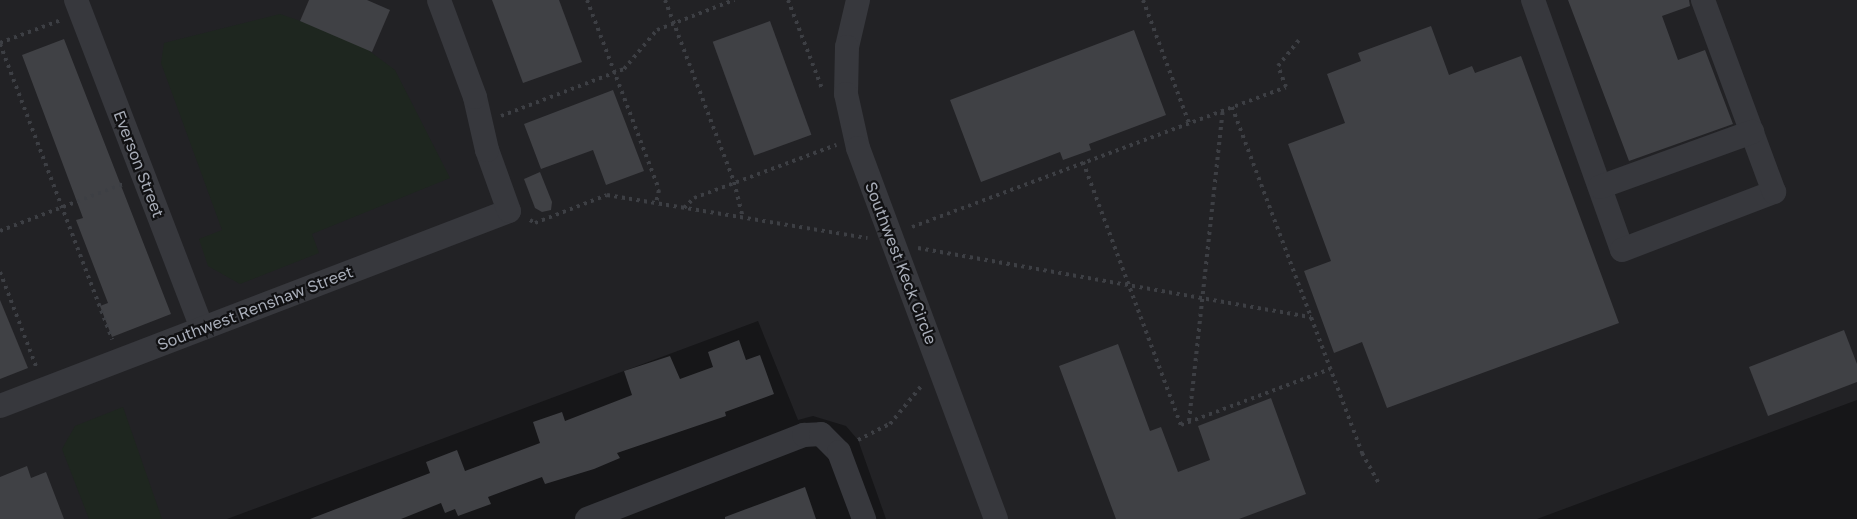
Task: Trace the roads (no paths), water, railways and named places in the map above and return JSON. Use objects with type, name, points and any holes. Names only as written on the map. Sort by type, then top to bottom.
[{"type":"street","name":"Southwest Renshaw Street","points":[[0,406],[509,211],[481,123],[476,97],[439,0]]},
{"type":"street","name":"Southwest Keck Circle","points":[[858,0],[847,47],[846,94],[858,148],[996,519]]},
{"type":"street","points":[[1533,0],[1622,250],[1774,192],[1703,0]]},
{"type":"street","name":"Everson Street","points":[[78,6],[202,328]]},
{"type":"street","points":[[1600,187],[1752,132]]},
{"type":"street","points":[[587,519],[620,513],[804,435],[820,434],[839,452],[864,519]]}]
